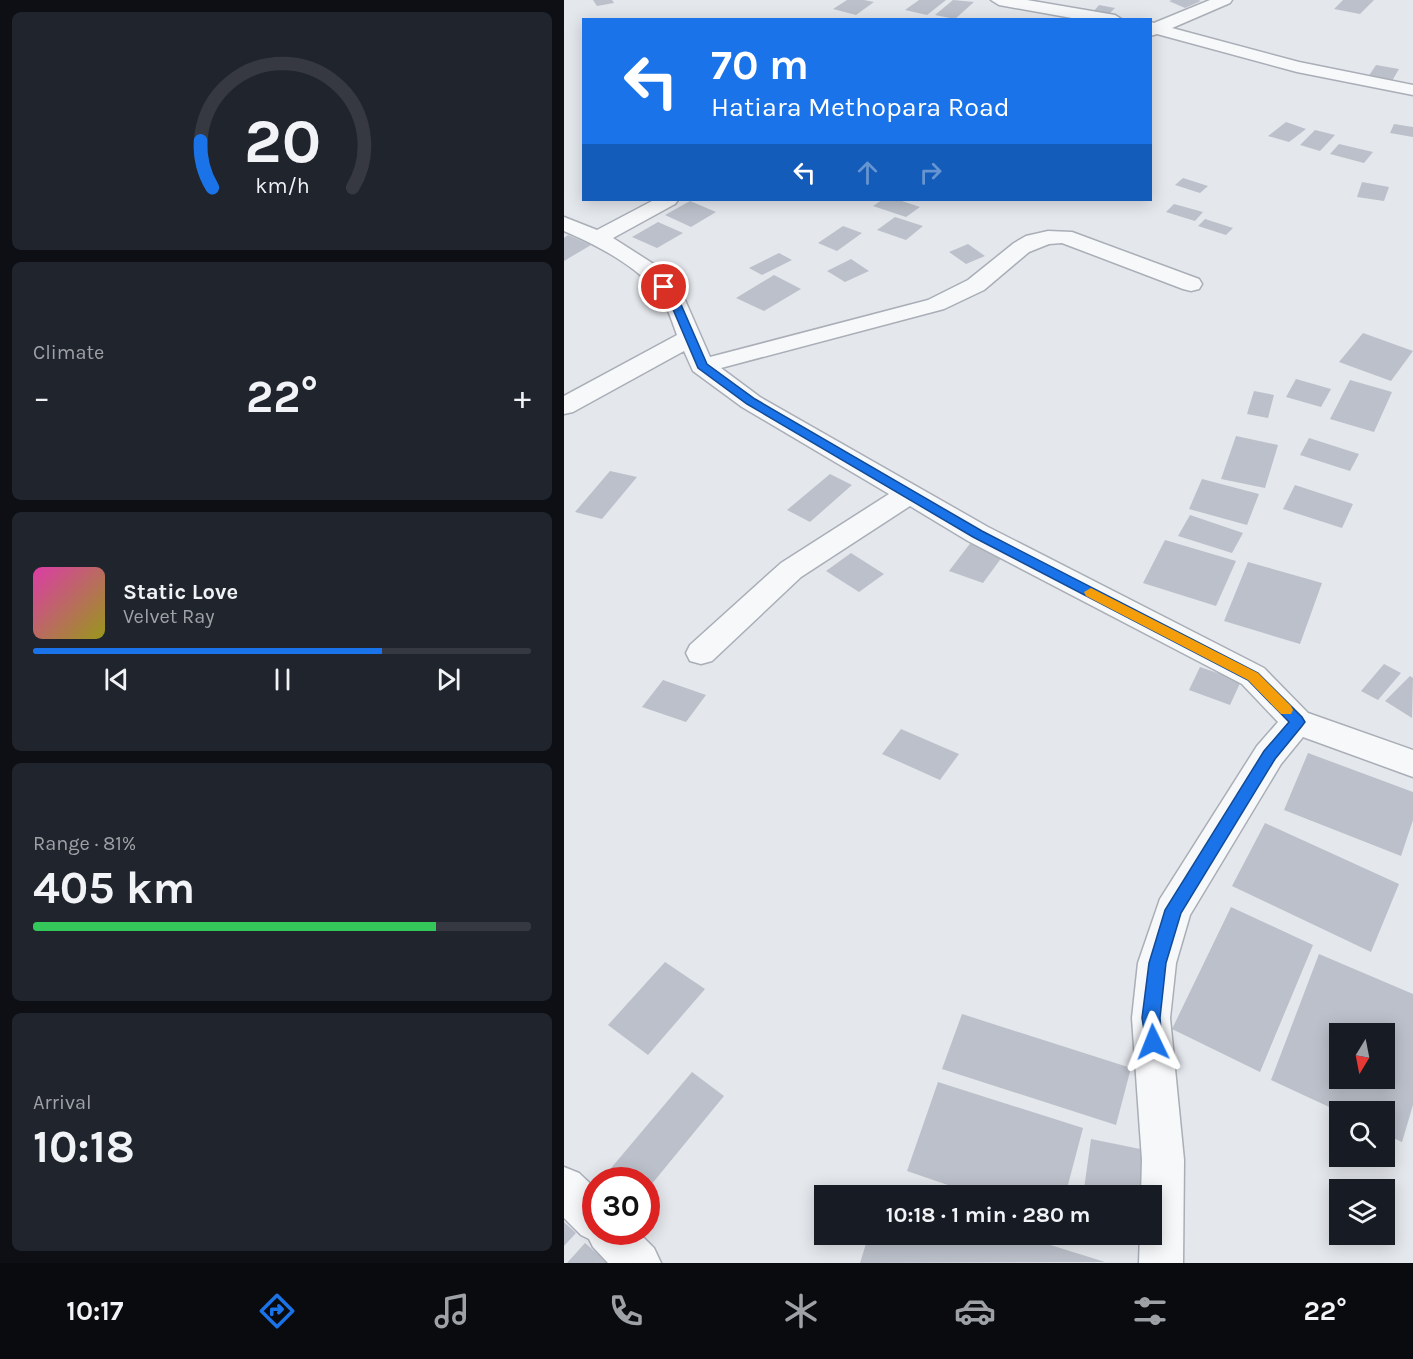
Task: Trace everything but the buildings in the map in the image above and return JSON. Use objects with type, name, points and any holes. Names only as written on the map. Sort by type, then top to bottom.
[{"type":"street","points":[[999,0],[1104,18]]},
{"type":"street","points":[[1152,29],[1224,0]]},
{"type":"street","points":[[1152,29],[1297,67],[1413,90]]},
{"type":"street","points":[[598,238],[666,201]]},
{"type":"street","points":[[564,223],[598,238],[655,275],[674,300],[702,366],[751,402],[978,534],[1253,676],[1297,722],[1413,764]]},
{"type":"street","points":[[702,366],[943,302],[966,291],[1034,239],[1048,235],[1064,237],[1191,284]]},
{"type":"street","points":[[564,406],[690,338]]},
{"type":"street","points":[[701,653],[791,570],[909,494]]},
{"type":"street","points":[[1161,1263],[1163,1160],[1151,1018],[1157,963],[1173,910],[1269,755],[1297,722]]},
{"type":"street","points":[[564,1188],[582,1206]]},
{"type":"street","points":[[621,1245],[639,1263]]},
{"type":"slow traffic","points":[[1091,592],[1253,676],[1286,710]]},
{"type":"route","points":[[664,287],[674,300],[702,366],[751,402],[978,534],[1253,676],[1297,722],[1269,755],[1173,910],[1157,963],[1151,1018],[1153,1042]]}]
